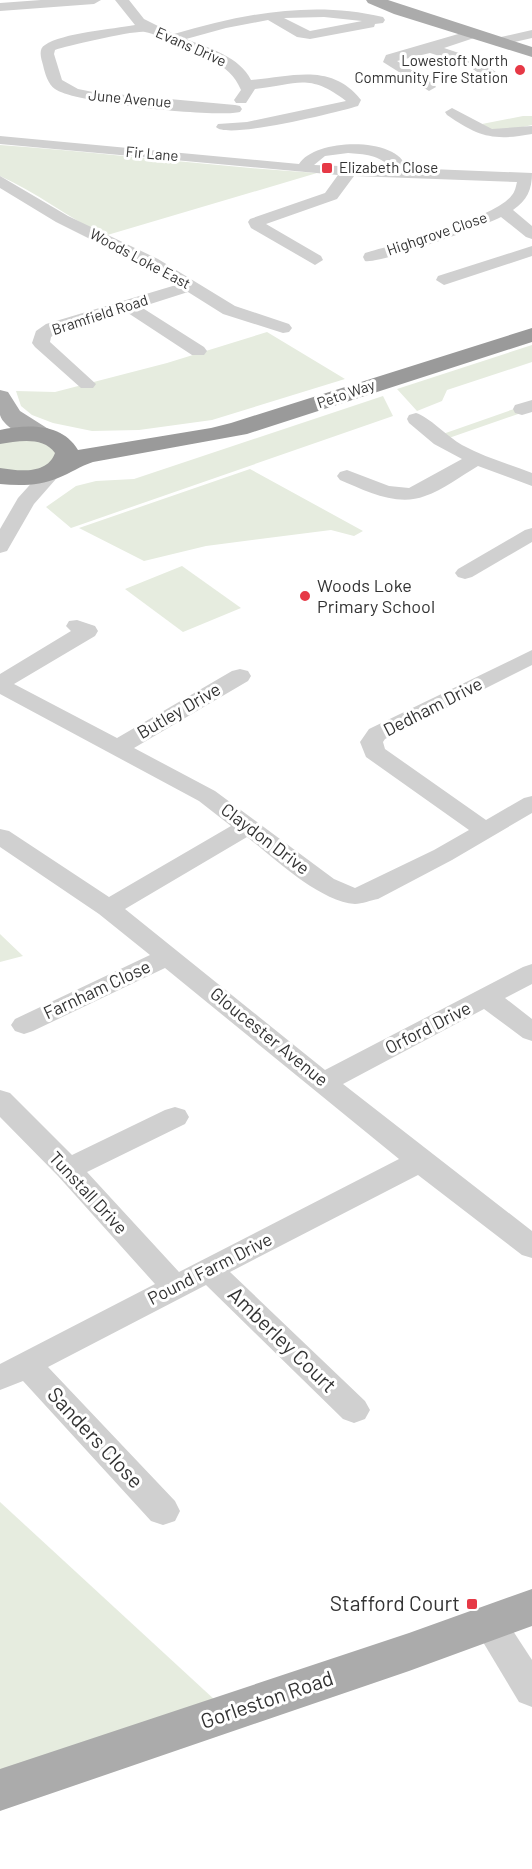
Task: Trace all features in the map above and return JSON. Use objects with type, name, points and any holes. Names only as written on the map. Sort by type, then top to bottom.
[{"type":"highway","name":"Peto Way","points":[[5,477],[33,477],[87,455],[218,434],[268,420],[532,334]]},
{"type":"highway","name":"Peto Way","points":[[0,437],[21,434],[159,443]]},
{"type":"highway","points":[[47,437],[65,447],[67,459],[57,468]]},
{"type":"main road","points":[[374,0],[400,11],[532,52]]},
{"type":"main road","points":[[2,413],[47,437]]},
{"type":"main road","name":"Gorleston Road","points":[[0,1790],[398,1656],[532,1607]]},
{"type":"street","points":[[0,7],[41,2],[94,0]]},
{"type":"street","name":"Evans Drive","points":[[122,0],[132,16],[146,27],[230,64],[242,73],[248,85]]},
{"type":"street","points":[[172,39],[269,15],[342,6],[378,20]]},
{"type":"street","points":[[269,15],[302,34],[310,35],[370,24],[400,11]]},
{"type":"street","name":"June Avenue","points":[[146,27],[52,46],[47,54],[55,80],[66,90],[89,96],[235,109]]},
{"type":"street","points":[[429,87],[390,60],[397,55],[430,48],[472,34]]},
{"type":"street","points":[[497,42],[532,34]]},
{"type":"street","points":[[430,48],[472,62],[498,80]]},
{"type":"street","points":[[202,159],[235,109],[248,90],[248,85],[311,76],[323,79],[354,100],[353,103],[340,107],[247,126],[218,135]]},
{"type":"street","points":[[452,112],[482,132],[495,136],[532,130]]},
{"type":"street","points":[[471,125],[498,119]]},
{"type":"street","name":"Fir Lane","points":[[0,140],[304,169],[529,178]]},
{"type":"street","points":[[304,169],[308,160],[318,154],[358,149],[390,157],[398,165],[398,174]]},
{"type":"street","points":[[315,260],[257,225],[256,222],[331,196],[349,171]]},
{"type":"street","name":"Highgrove Close","points":[[371,257],[483,219],[526,199],[529,178]]},
{"type":"street","name":"Woods Loke East","points":[[0,181],[63,219],[152,263],[229,310],[283,328]]},
{"type":"street","name":"Highgrove Close","points":[[503,210],[532,234]]},
{"type":"street","points":[[444,280],[532,251]]},
{"type":"street","name":"Bramfield Road","points":[[87,384],[41,343],[42,335],[52,328],[191,286]]},
{"type":"street","points":[[127,305],[198,351]]},
{"type":"street","points":[[416,419],[444,444],[532,480]]},
{"type":"street","points":[[347,476],[385,492],[408,495],[419,492],[476,459]]},
{"type":"street","points":[[0,547],[25,502],[57,468]]},
{"type":"street","points":[[5,477],[22,490],[25,502]]},
{"type":"street","points":[[465,573],[532,534]]},
{"type":"street","points":[[0,684],[87,631],[77,626]]},
{"type":"street","name":"Dedham Drive","points":[[486,831],[374,752],[371,742],[377,734],[532,657]]},
{"type":"street","name":"Butley Drive","points":[[119,747],[240,676]]},
{"type":"street","name":"Claydon Drive","points":[[0,684],[207,796],[325,884],[340,892],[355,896],[369,893],[486,831],[532,803]]},
{"type":"street","points":[[108,908],[249,826]]},
{"type":"street","name":"Gloucester Avenue","points":[[0,836],[108,908],[420,1161],[532,1247]]},
{"type":"street","name":"Farnham Close","points":[[24,1024],[169,956]]},
{"type":"street","name":"Orford Drive","points":[[324,1082],[532,973]]},
{"type":"street","points":[[487,998],[532,1032]]},
{"type":"street","name":"Tunstall Drive","points":[[0,1100],[68,1169],[175,1287]]},
{"type":"street","points":[[68,1169],[175,1117]]},
{"type":"street","name":"Pound Farm Drive","points":[[14,1372],[420,1161]]},
{"type":"street","name":"Amberley Court","points":[[209,1270],[354,1410]]},
{"type":"street","name":"Sanders Close","points":[[14,1372],[163,1511]]},
{"type":"street","points":[[488,1622],[532,1691]]},
{"type":"shaded area","points":[[532,116],[532,125],[496,133],[482,124]]},
{"type":"shaded area","points":[[0,145],[317,173],[104,236],[0,176]]},
{"type":"shaded area","points":[[267,332],[345,379],[212,420],[139,430],[92,431],[53,423],[32,415],[21,406],[16,391],[55,392],[167,363]]},
{"type":"shaded area","points":[[532,345],[532,362],[447,390],[442,401],[417,411],[397,389]]},
{"type":"shaded area","points":[[383,396],[393,416],[71,528],[46,507],[76,486],[96,481],[134,479]]},
{"type":"shaded area","points":[[514,409],[521,413],[446,439],[440,435]]},
{"type":"shaded area","points":[[12,438],[47,441],[59,457],[36,472],[0,471],[0,442]]},
{"type":"shaded area","points":[[250,469],[363,531],[354,536],[331,530],[206,546],[144,561],[79,528]]},
{"type":"shaded area","points":[[182,566],[241,608],[183,632],[125,589]]},
{"type":"shaded area","points":[[0,934],[23,956],[0,962]]},
{"type":"shaded area","points":[[0,1502],[216,1701],[0,1772]]},
{"type":"place","name":"Lowestoft North Community Fire Station","points":[[520,70]]},
{"type":"place","name":"Elizabeth Close","points":[[327,168]]},
{"type":"place","name":"Woods Loke Primary School","points":[[305,596]]},
{"type":"place","name":"Stafford Court","points":[[472,1604]]}]
